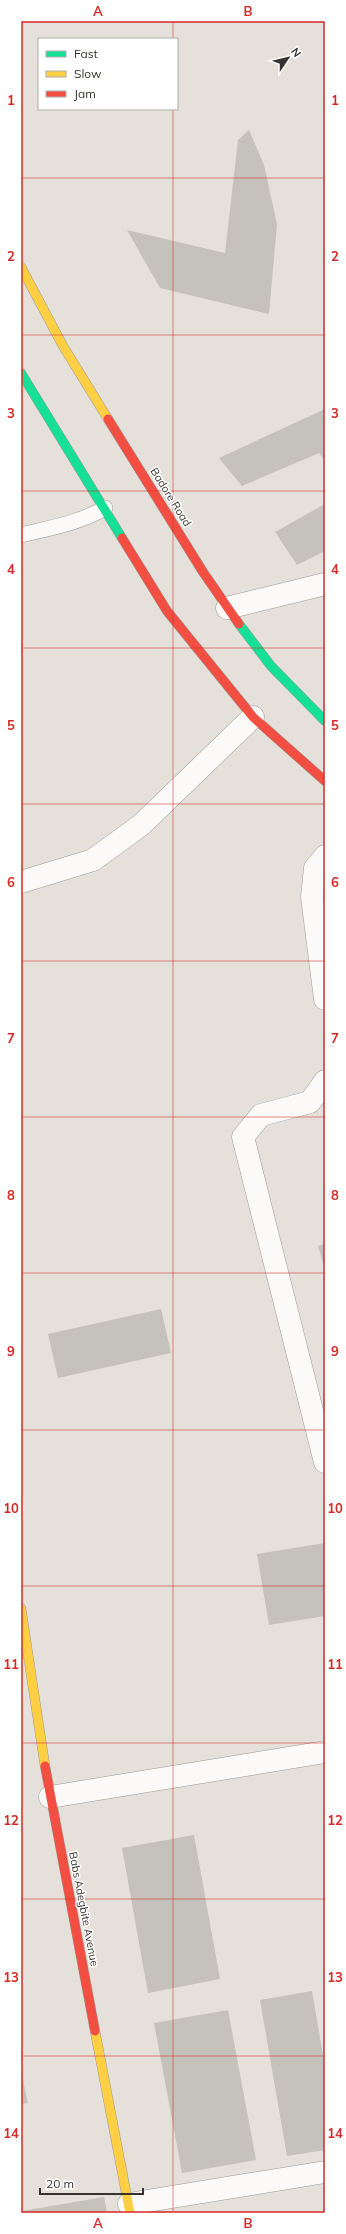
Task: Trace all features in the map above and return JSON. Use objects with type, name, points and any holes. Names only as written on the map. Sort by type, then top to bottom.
[{"type":"main road","name":"Badore Road","points":[[21,267],[52,330],[227,608],[266,662],[297,696],[325,720]]},
{"type":"main road","points":[[21,373],[167,611],[253,717],[325,781]]},
{"type":"main road","name":"Babs Adegbite Avenue","points":[[21,1608],[50,1797],[129,2209]]},
{"type":"street","points":[[227,608],[325,584]]},
{"type":"street","points":[[21,882],[93,860],[140,825],[253,717]]},
{"type":"street","points":[[325,856],[315,868],[312,897],[325,999]]},
{"type":"street","points":[[325,1081],[310,1102],[261,1115],[243,1137],[325,1462]]},
{"type":"street","points":[[50,1797],[325,1752]]},
{"type":"street","points":[[129,2209],[325,2172]]},
{"type":"lane","points":[[21,535],[74,522],[91,516],[105,508]]},
{"type":"building","points":[[249,130],[264,165],[277,224],[269,314],[160,288],[127,230],[225,253],[238,140]]},
{"type":"building","points":[[325,409],[325,461],[319,453],[242,486],[219,458]]},
{"type":"building","points":[[325,504],[325,551],[297,565],[275,532]]},
{"type":"building","points":[[325,1244],[325,1270],[318,1246]]},
{"type":"building","points":[[161,1309],[171,1353],[58,1378],[48,1334]]},
{"type":"building","points":[[325,1543],[325,1616],[269,1625],[257,1554]]},
{"type":"building","points":[[194,1835],[220,1979],[148,1993],[122,1848]]},
{"type":"building","points":[[312,1991],[325,2067],[325,2150],[287,2156],[260,2000]]},
{"type":"building","points":[[228,2010],[256,2160],[182,2173],[154,2023]]},
{"type":"building","points":[[21,2071],[28,2103],[21,2104]]},
{"type":"building","points":[[104,2197],[107,2213],[23,2213],[22,2211]]},
{"type":"traffic: fast","points":[[21,373],[122,538]]},
{"type":"traffic: fast","points":[[239,624],[271,666],[325,721]]},
{"type":"traffic: slow","points":[[21,267],[63,346],[108,419]]},
{"type":"traffic: slow","points":[[21,1608],[45,1766]]},
{"type":"traffic: slow","points":[[95,2031],[130,2213]]},
{"type":"traffic: jam","points":[[108,419],[203,572],[239,624]]},
{"type":"traffic: jam","points":[[122,538],[167,611],[253,717],[325,781]]},
{"type":"traffic: jam","points":[[45,1766],[95,2031]]}]
